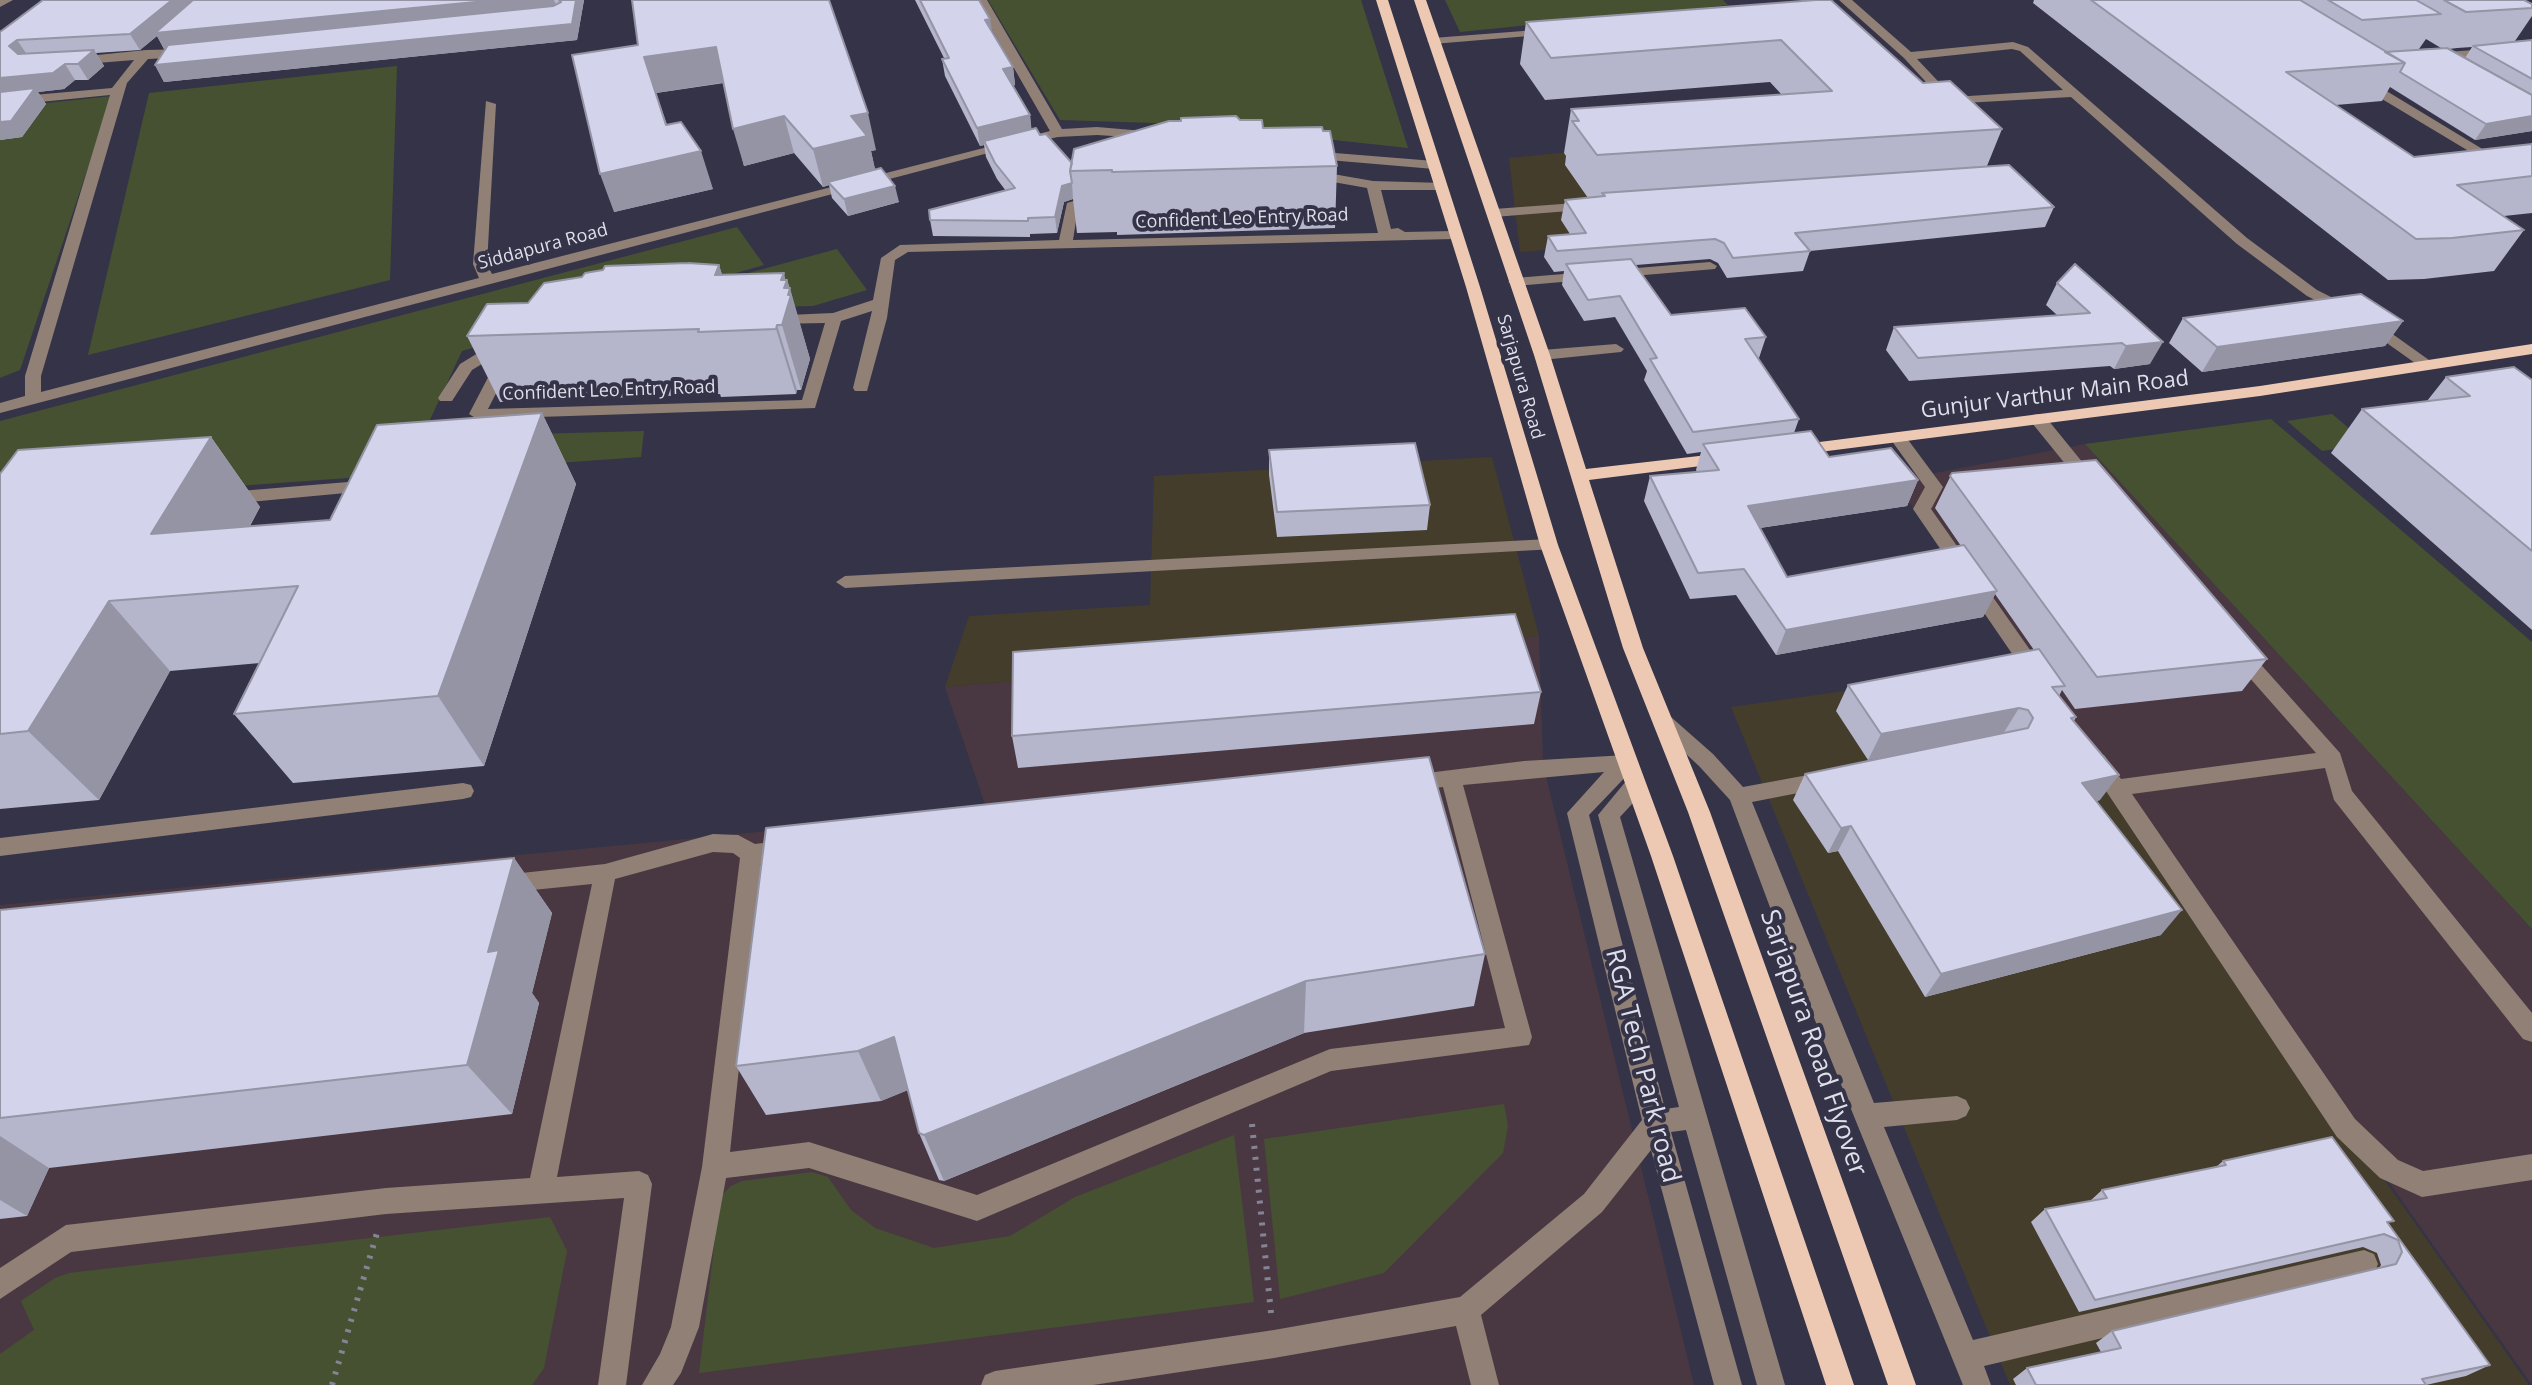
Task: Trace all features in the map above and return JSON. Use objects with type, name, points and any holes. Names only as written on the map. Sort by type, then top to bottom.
[{"type":"main road","name":"Sarjapura Road","points":[[1403,7],[1433,41],[1582,475],[1633,648],[1664,722]]},
{"type":"main road","name":"Sarjapura Road","points":[[1403,7],[1439,186],[1473,287],[1549,545],[1630,774]]},
{"type":"main road","name":"Gunjur Varthur Main Road","points":[[1771,453],[2038,419],[2532,349]]},
{"type":"main road","points":[[1582,475],[1739,456]]},
{"type":"main road","name":"Sarjapura Road Flyover","points":[[1664,722],[1699,812],[1902,1385]]},
{"type":"main road","points":[[1630,774],[1662,856],[1840,1385]]},
{"type":"street","points":[[0,4],[7,0]]},
{"type":"street","points":[[981,0],[1058,133]]},
{"type":"street","points":[[1845,0],[1908,56],[1950,101],[2073,93]]},
{"type":"street","points":[[1433,41],[1555,31]]},
{"type":"street","points":[[33,399],[33,376],[117,91],[142,58],[165,38]]},
{"type":"street","points":[[1908,56],[2013,45],[2024,49],[2242,241],[2312,293],[2358,316],[2428,365]]},
{"type":"street","points":[[2426,53],[2440,56],[2532,49]]},
{"type":"street","points":[[57,62],[205,51]]},
{"type":"street","points":[[2440,56],[2468,72]]},
{"type":"street","points":[[2345,70],[2532,185]]},
{"type":"street","points":[[0,102],[117,91]]},
{"type":"street","points":[[487,280],[480,264],[490,104]]},
{"type":"street","name":"Siddapura Road","points":[[0,408],[999,146],[1058,133],[1097,131],[1163,137]]},
{"type":"street","points":[[1295,153],[1434,165]]},
{"type":"street","points":[[1288,171],[1373,185],[1439,186]]},
{"type":"street","points":[[1373,185],[1385,234]]},
{"type":"street","points":[[1065,244],[1072,206],[1115,192]]},
{"type":"street","points":[[1494,213],[1605,205]]},
{"type":"street","name":"Confident Leo Entry Road","points":[[861,388],[879,318],[888,258],[905,248],[1385,234],[1454,235]]},
{"type":"street","points":[[1515,282],[1710,266]]},
{"type":"street","points":[[756,319],[834,318],[880,303]]},
{"type":"street","name":"Confident Leo Entry Road","points":[[446,398],[466,367],[484,356],[519,352],[503,363],[477,414],[809,405],[834,318]]},
{"type":"street","points":[[1542,355],[1616,349]]},
{"type":"street","points":[[2038,419],[2072,471],[2099,493]]},
{"type":"street","points":[[1897,437],[1941,486],[1922,509],[2045,687]]},
{"type":"street","points":[[211,499],[397,484]]},
{"type":"street","points":[[845,582],[1549,545]]},
{"type":"street","points":[[2231,643],[2333,759],[2342,794],[2532,1031]]},
{"type":"street","points":[[1664,722],[1706,760],[1739,796],[1977,1385]]},
{"type":"street","points":[[2089,750],[2346,1128],[2389,1169],[2422,1184],[2532,1167]]},
{"type":"street","points":[[2116,788],[2333,759]]},
{"type":"street","points":[[1389,785],[1524,769],[1630,774],[1609,815],[1771,1385]]},
{"type":"street","name":"RGA Tech Park road","points":[[1630,774],[1578,813],[1656,1123],[1728,1385]]},
{"type":"street","points":[[1739,796],[1848,775]]},
{"type":"street","points":[[715,1167],[809,1155],[977,1208],[1330,1060],[1520,1037],[1451,779]]},
{"type":"street","points":[[0,847],[463,791]]},
{"type":"street","points":[[481,887],[605,873],[713,843],[738,844],[751,854],[812,845]]},
{"type":"street","points":[[656,1385],[671,1363],[685,1327],[715,1167],[751,854]]},
{"type":"street","points":[[541,1191],[605,873]]},
{"type":"street","points":[[1867,1115],[1957,1108]]},
{"type":"street","points":[[995,1385],[1274,1344],[1466,1310],[1593,1203],[1656,1123],[1695,1116]]},
{"type":"street","points":[[0,1285],[66,1239],[386,1201],[639,1184],[612,1385]]},
{"type":"street","points":[[1965,1356],[2364,1264]]},
{"type":"street","points":[[1466,1310],[1485,1385]]},
{"type":"path","points":[[1249,1095],[1274,1344]]},
{"type":"path","points":[[332,1385],[386,1201]]},
{"type":"shaded area","points":[[1701,139],[1768,230],[1520,252],[1509,158]]},
{"type":"shaded area","points":[[2085,444],[2532,929],[2532,1385],[1894,481]]},
{"type":"shaded area","points":[[1492,457],[1539,636],[945,687],[969,616],[1150,605],[1154,476]]},
{"type":"shaded area","points":[[1539,636],[1543,764],[1694,1385],[0,1385],[0,905],[987,810],[945,687]]},
{"type":"shaded area","points":[[2023,666],[2529,1385],[2010,1385],[1731,707]]},
{"type":"green space","points":[[988,0],[1361,0],[1408,148],[1186,124],[1060,120]]},
{"type":"green space","points":[[1445,0],[1723,0],[1728,5],[1460,32]]},
{"type":"green space","points":[[397,66],[390,280],[88,355],[149,93]]},
{"type":"green space","points":[[112,96],[20,370],[0,378],[0,108]]},
{"type":"green space","points":[[737,227],[764,265],[462,351],[422,437],[644,431],[641,457],[111,495],[0,478],[0,421]]},
{"type":"green space","points":[[837,249],[867,290],[813,306],[691,309],[741,275]]},
{"type":"green space","points":[[2332,414],[2368,444],[2322,451],[2287,421]]},
{"type":"green space","points":[[2271,419],[2532,642],[2532,929],[2085,444]]},
{"type":"green space","points":[[1504,1104],[1508,1126],[1503,1153],[1384,1273],[1280,1299],[1264,1139]]},
{"type":"green space","points":[[1234,1135],[1254,1302],[699,1373],[720,1197],[731,1186],[742,1181],[812,1172],[828,1177],[851,1210],[875,1228],[934,1248],[1010,1236],[1075,1197]]},
{"type":"green space","points":[[550,1217],[567,1251],[544,1368],[532,1385],[0,1385],[0,1354],[34,1330],[21,1301],[55,1278],[69,1273]]},
{"type":"building","points":[[43,0],[172,0],[130,34],[17,40],[9,46],[18,54],[94,50],[78,64],[65,64],[53,73],[0,78],[0,32]]},
{"type":"building","points":[[193,0],[496,0],[155,33]]},
{"type":"building","points":[[559,0],[576,0],[572,24],[155,65],[168,45],[553,6],[561,2]]},
{"type":"building","points":[[632,0],[829,0],[868,113],[851,116],[867,136],[813,149],[784,116],[733,129],[716,47],[644,57],[666,125],[681,122],[701,151],[600,174],[572,55],[638,45]]},
{"type":"building","points":[[920,0],[979,0],[990,19],[985,20],[1013,67],[1003,69],[1030,115],[977,128],[942,59],[949,58]]},
{"type":"building","points":[[1831,0],[1923,83],[1950,81],[2002,129],[1597,155],[1572,121],[1579,121],[1571,109],[1832,91],[1781,40],[1551,58],[1526,22]]},
{"type":"building","points":[[2091,0],[2300,0],[2405,63],[2286,72],[2414,157],[2532,144],[2532,176],[2457,185],[2524,230],[2416,239]]},
{"type":"building","points":[[2328,0],[2416,0],[2441,14],[2362,20]]},
{"type":"building","points":[[2444,0],[2524,0],[2532,4],[2532,8],[2466,12]]},
{"type":"building","points":[[2532,40],[2532,79],[2473,46]]},
{"type":"building","points":[[2447,48],[2532,95],[2532,116],[2486,124],[2400,72],[2405,63],[2385,52]]},
{"type":"building","points":[[35,88],[11,121],[0,122],[0,92]]},
{"type":"building","points":[[1236,116],[1240,120],[1262,120],[1263,128],[1322,127],[1323,131],[1330,131],[1337,166],[1070,171],[1074,149],[1169,121],[1181,121],[1181,118]]},
{"type":"building","points":[[1036,128],[1040,135],[1046,134],[1072,163],[1072,183],[1062,186],[1055,217],[1028,218],[1028,221],[930,220],[929,210],[1015,188],[995,163],[984,141]]},
{"type":"building","points":[[2009,165],[2054,207],[1795,233],[1810,251],[1733,258],[1724,243],[1715,239],[1557,251],[1548,236],[1586,233],[1565,200],[1605,196],[1602,193]]},
{"type":"building","points":[[881,168],[895,186],[844,199],[828,182]]},
{"type":"building","points":[[1631,259],[1671,315],[1745,308],[1766,337],[1745,339],[1799,419],[1693,432],[1650,359],[1657,358],[1620,296],[1588,300],[1566,264]]},
{"type":"building","points":[[2075,264],[2163,342],[1918,358],[1894,327],[2090,313],[2057,283]]},
{"type":"building","points":[[719,265],[715,275],[784,273],[781,280],[787,280],[784,288],[790,288],[788,295],[791,295],[782,325],[777,325],[776,329],[698,332],[699,329],[467,336],[487,304],[528,303],[544,283],[582,277],[585,273],[603,270],[605,266]]},
{"type":"building","points":[[2361,294],[2403,321],[2217,347],[2183,318]]},
{"type":"building","points":[[2514,367],[2532,380],[2532,551],[2362,409],[2470,396],[2446,377]]},
{"type":"building","points":[[542,413],[438,696],[234,714],[298,586],[109,601],[28,731],[0,734],[0,474],[18,450],[211,437],[151,534],[330,520],[377,425]]},
{"type":"building","points":[[1811,431],[1829,457],[1891,448],[1918,480],[1748,506],[1787,577],[1964,545],[1997,591],[1786,630],[1744,569],[1698,573],[1650,476],[1719,470],[1703,444]]},
{"type":"building","points":[[1415,443],[1430,505],[1277,512],[1269,450]]},
{"type":"building","points":[[2096,460],[2267,659],[2097,677],[1950,476],[1952,473]]},
{"type":"building","points":[[1515,614],[1541,692],[1012,736],[1013,652]]},
{"type":"building","points":[[2039,649],[2065,686],[2052,687],[2076,717],[2071,718],[2119,775],[2082,783],[2182,910],[1941,974],[1851,826],[1841,828],[1805,774],[2028,728],[2033,718],[2028,710],[2019,708],[1881,734],[1848,685]]},
{"type":"building","points":[[1429,757],[1485,954],[1306,981],[924,1135],[919,1133],[894,1037],[858,1051],[736,1066],[766,828]]},
{"type":"building","points":[[514,858],[488,952],[499,950],[467,1065],[0,1118],[0,910]]},
{"type":"building","points":[[2332,1137],[2394,1221],[2387,1222],[2490,1365],[2422,1379],[2426,1385],[2036,1385],[2027,1368],[2121,1348],[2112,1331],[2396,1264],[2402,1252],[2398,1240],[2384,1234],[2095,1300],[2045,1209],[2107,1198],[2102,1190],[2226,1165],[2223,1161]]}]
